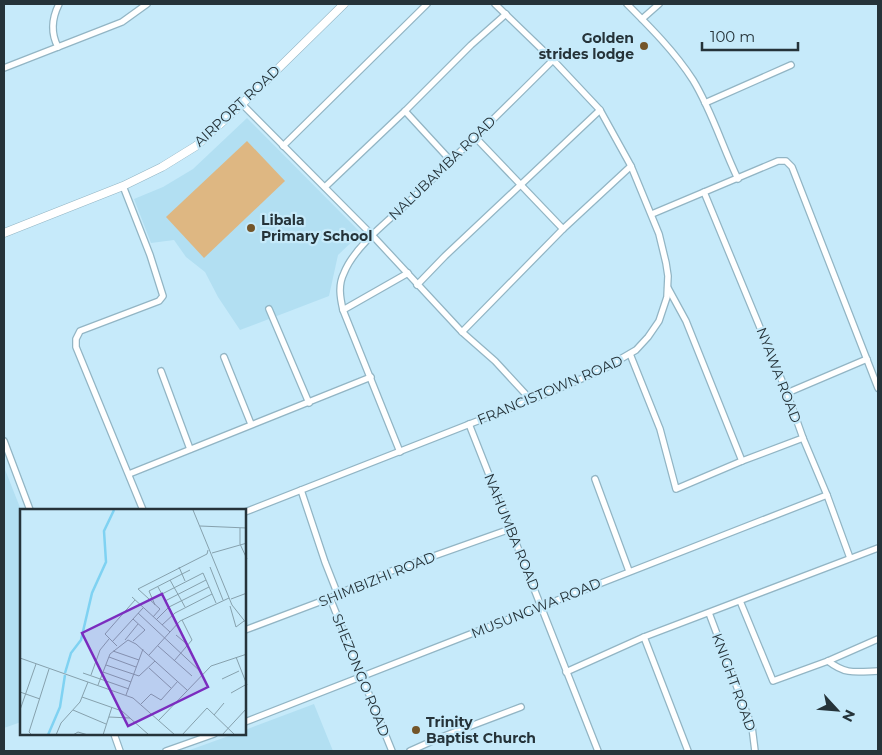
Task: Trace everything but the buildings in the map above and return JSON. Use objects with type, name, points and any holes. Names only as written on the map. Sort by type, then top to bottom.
[{"type":"street","points":[[58,47],[54,40],[52,28],[54,15],[59,4]]},
{"type":"street","points":[[4,68],[122,22],[147,4]]},
{"type":"street","name":"AIRPORT ROAD","points":[[4,233],[122,186],[162,167],[196,146],[242,104],[344,4]]},
{"type":"street","points":[[283,146],[427,4]]},
{"type":"street","name":"FRANCISTOWN ROAD","points":[[246,512],[531,400],[600,370],[630,354],[642,344],[659,321],[668,288],[668,276],[663,249],[652,214],[632,166],[600,110],[553,60],[495,4]]},
{"type":"street","points":[[627,4],[642,18],[684,67],[705,103],[738,179]]},
{"type":"street","points":[[642,18],[658,4]]},
{"type":"street","points":[[325,187],[506,14]]},
{"type":"street","name":"NALUBAMBA ROAD","points":[[400,452],[343,310],[340,288],[344,273],[353,258],[372,235],[451,161],[553,60]]},
{"type":"street","points":[[705,103],[791,65]]},
{"type":"street","points":[[242,104],[372,235],[462,332],[495,361],[531,400]]},
{"type":"street","points":[[417,285],[445,256],[600,110]]},
{"type":"street","points":[[405,111],[451,161]]},
{"type":"street","points":[[475,137],[564,229]]},
{"type":"street","points":[[652,214],[778,161],[786,161],[792,167],[878,388]]},
{"type":"street","points":[[462,332],[564,229],[632,166]]},
{"type":"street","points":[[122,186],[150,255],[164,296],[159,301],[80,330],[76,339],[76,347],[143,509]]},
{"type":"street","name":"NYAWA ROAD","points":[[704,192],[787,393],[850,558]]},
{"type":"street","points":[[343,310],[408,273]]},
{"type":"street","points":[[668,288],[686,321],[742,461]]},
{"type":"street","points":[[269,310],[309,403]]},
{"type":"street","points":[[630,354],[660,428],[676,489],[803,438]]},
{"type":"street","points":[[224,357],[251,424]]},
{"type":"street","points":[[787,393],[867,360]]},
{"type":"street","points":[[161,371],[190,449]]},
{"type":"street","points":[[129,474],[371,377]]},
{"type":"street","name":"NAHUMBA ROAD","points":[[469,424],[598,751]]},
{"type":"street","points":[[4,441],[30,509]]},
{"type":"street","points":[[595,479],[630,571]]},
{"type":"street","points":[[301,490],[338,595]]},
{"type":"street","name":"MUSUNGWA ROAD","points":[[246,722],[827,495]]},
{"type":"street","name":"SHIMBIZHI ROAD","points":[[246,630],[338,595],[417,562],[510,529]]},
{"type":"street","points":[[566,672],[644,637],[878,548]]},
{"type":"street","name":"SHEZONGO ROAD","points":[[330,598],[392,751]]},
{"type":"street","points":[[740,601],[773,681],[828,661],[878,639]]},
{"type":"street","name":"KNIGHT ROAD","points":[[709,613],[752,727],[755,751]]},
{"type":"street","points":[[644,637],[688,751]]},
{"type":"street","points":[[828,661],[839,670],[848,672],[878,671]]},
{"type":"street","points":[[410,751],[521,707]]},
{"type":"street","points":[[114,735],[120,751]]},
{"type":"street","points":[[166,751],[211,735]]},
{"type":"shaded area","name":"Libala Primary School","points":[[247,118],[361,233],[338,255],[329,296],[240,330],[218,297],[205,272],[186,257],[174,240],[151,243],[134,199],[163,187],[193,169]]},
{"type":"shaded area","points":[[247,141],[285,181],[204,258],[166,217]]},
{"type":"shaded area","points":[[4,467],[21,509],[20,722],[4,728]]},
{"type":"shaded area","points":[[314,704],[333,751],[187,751],[231,735],[246,735],[246,730]]},
{"type":"place","name":"Golden strides lodge","points":[[644,46]]},
{"type":"place","name":"Libala Primary School","points":[[251,228]]},
{"type":"place","name":"Trinity Baptist Church","points":[[416,730]]}]
